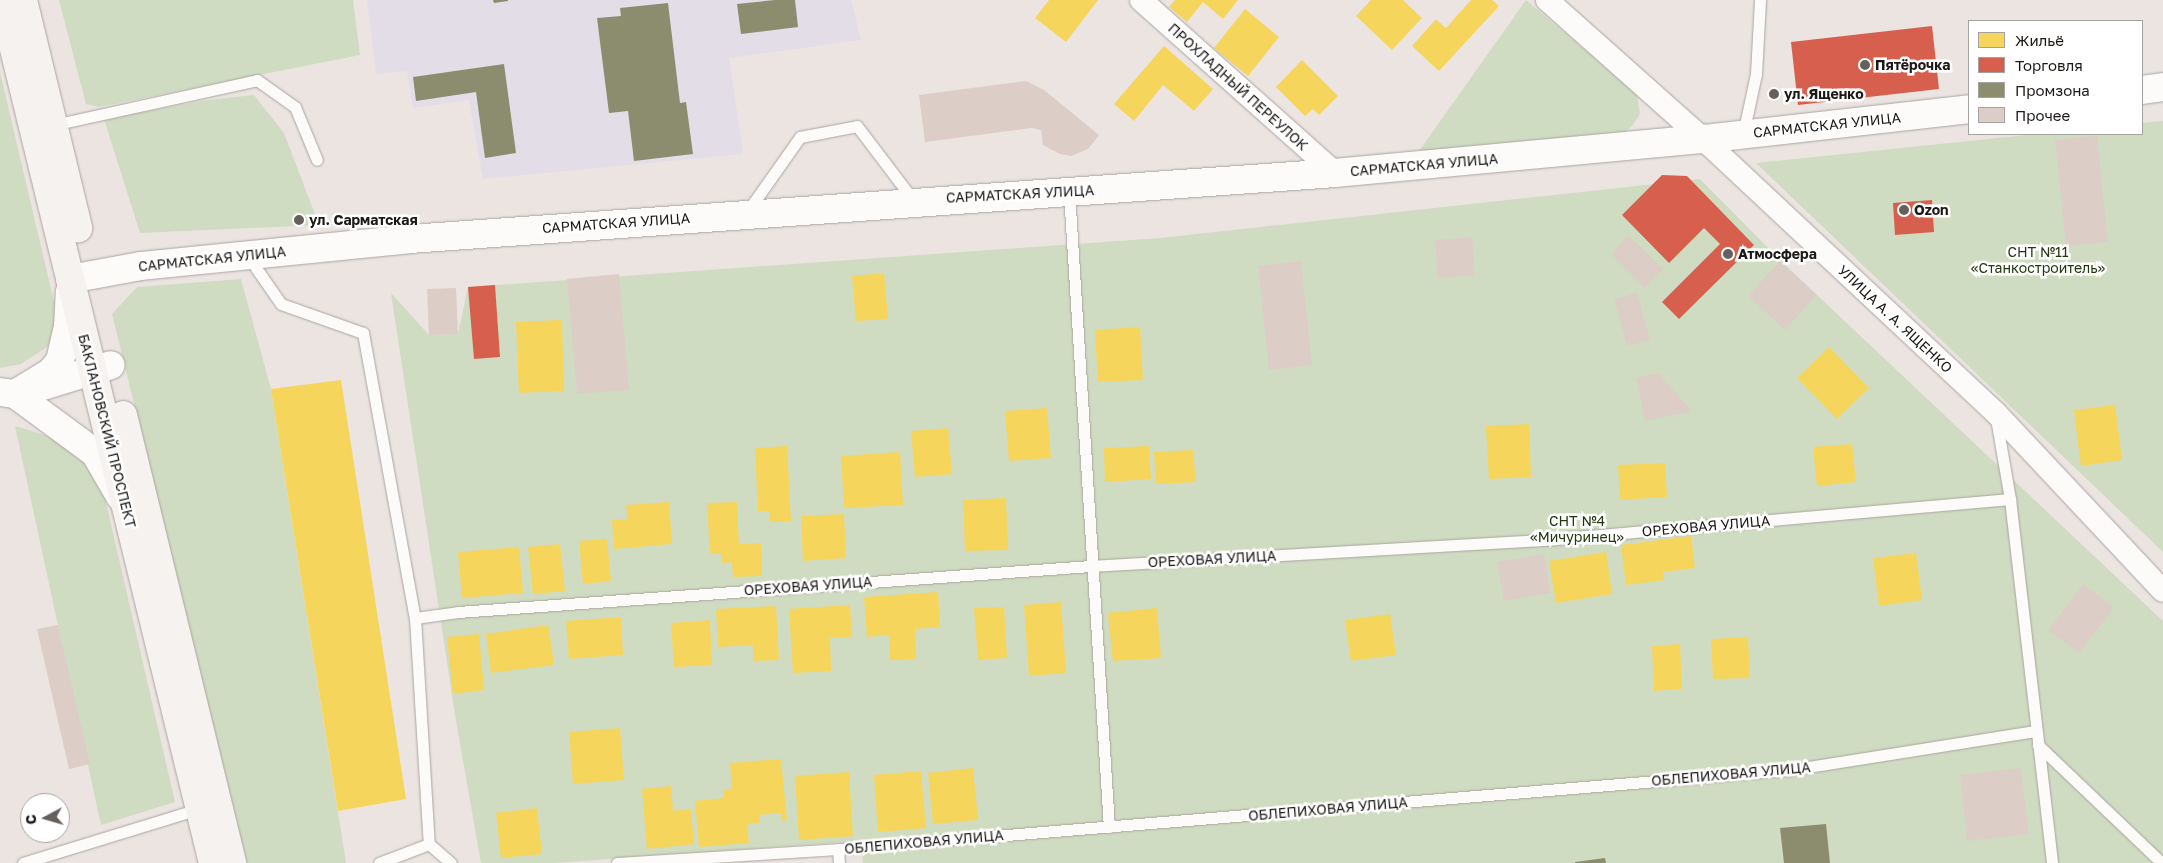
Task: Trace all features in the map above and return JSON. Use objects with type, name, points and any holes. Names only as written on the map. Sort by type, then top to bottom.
[{"type":"main road","name":"БАКЛАНОВСКИЙ ПРОСПЕКТ","points":[[2,0],[80,277],[102,368],[232,863]]},
{"type":"main road","name":"БАКЛАНОВСКИЙ ПРОСПЕКТ","points":[[23,0],[53,125],[80,277]]},
{"type":"main road","points":[[2143,90],[2163,87]]},
{"type":"main road","name":"САРМАТСКАЯ УЛИЦА","points":[[80,277],[141,266],[410,239],[914,201],[1335,173],[1703,139],[1968,109]]},
{"type":"main road","points":[[8,393],[51,372],[60,360],[80,277]]},
{"type":"main road","name":"БАКЛАНОВСКИЙ ПРОСПЕКТ","points":[[102,368],[125,504],[213,863]]},
{"type":"main road","points":[[8,393],[102,368]]},
{"type":"main road","points":[[8,393],[48,415],[94,453],[125,504]]},
{"type":"street","name":"ПРОХЛАДНЫЙ ПЕРЕУЛОК","points":[[1141,0],[1335,173]]},
{"type":"street","name":"УЛИЦА А. А. ЯЩЕНКО","points":[[1547,0],[1703,139],[1995,412],[2163,591]]},
{"type":"lane","points":[[1743,134],[1756,74],[1760,0]]},
{"type":"lane","points":[[53,125],[257,80],[295,107],[317,160]]},
{"type":"lane","points":[[747,213],[800,137],[857,126],[914,201]]},
{"type":"lane","points":[[1069,192],[1108,827]]},
{"type":"lane","points":[[256,268],[281,304],[362,333],[415,618],[429,844],[451,863]]},
{"type":"lane","points":[[1995,412],[2010,499],[2052,863]]},
{"type":"lane","name":"ОРЕХОВАЯ УЛИЦА","points":[[415,618],[458,612],[1091,566],[1554,539],[2010,499]]},
{"type":"lane","name":"ОБЛЕПИХОВАЯ УЛИЦА","points":[[617,863],[838,850],[1789,770],[2036,731]]},
{"type":"lane","points":[[2038,745],[2162,863]]},
{"type":"lane","points":[[23,863],[199,809]]},
{"type":"lane","points":[[379,863],[429,844]]},
{"type":"lane","points":[[838,850],[839,863]]},
{"type":"shaded area","points":[[367,0],[851,0],[861,40],[729,58],[743,154],[483,179],[469,100],[413,108],[407,71],[376,74]]},
{"type":"green space","points":[[59,0],[353,0],[360,55],[99,107],[86,104]]},
{"type":"green space","points":[[1526,0],[1637,94],[1640,114],[1632,126],[1621,135],[1604,137],[1419,151]]},
{"type":"green space","points":[[0,72],[60,327],[47,347],[21,364],[0,368]]},
{"type":"green space","points":[[254,95],[284,133],[319,225],[140,233],[104,119],[207,100]]},
{"type":"green space","name":"СНТ №11 «Станкостроитель»","points":[[2163,121],[2163,552],[1756,163],[2027,135],[2143,135],[2143,123]]},
{"type":"green space","name":"СНТ №4 «Мичуринец»","points":[[1700,179],[1783,263],[2163,621],[2163,863],[863,863],[860,841],[555,863],[481,863],[455,715],[391,293],[429,335],[458,334],[468,287],[1160,238]]},
{"type":"green space","points":[[241,279],[271,389],[346,863],[247,863],[112,314],[137,287]]},
{"type":"green space","points":[[15,426],[45,435],[79,455],[105,498],[175,802],[101,825]]},
{"type":"building: Жильё","points":[[1049,0],[1098,0],[1066,42],[1035,18]]},
{"type":"building: Жильё","points":[[1175,0],[1238,0],[1223,19],[1203,2],[1187,22],[1169,7]]},
{"type":"building: Жильё","points":[[1371,0],[1403,0],[1422,18],[1392,50],[1356,16]]},
{"type":"building: Жильё","points":[[1471,0],[1492,0],[1499,6],[1439,71],[1412,46],[1436,19],[1446,28]]},
{"type":"building: Жильё","points":[[1245,9],[1279,37],[1248,76],[1214,48]]},
{"type":"building: Жильё","points":[[1164,46],[1213,89],[1194,111],[1163,85],[1134,121],[1114,104]]},
{"type":"building: Жильё","points":[[1302,60],[1338,96],[1319,115],[1313,109],[1305,116],[1276,87]]},
{"type":"building: Жильё","points":[[884,273],[888,319],[856,321],[852,276]]},
{"type":"building: Жильё","points":[[562,320],[564,391],[519,393],[516,322]]},
{"type":"building: Жильё","points":[[1140,327],[1143,380],[1098,382],[1095,330]]},
{"type":"building: Жильё","points":[[1829,347],[1869,388],[1837,419],[1797,378]]},
{"type":"building: Жильё","points":[[341,380],[406,799],[338,811],[271,389]]},
{"type":"building: Жильё","points":[[2115,405],[2122,460],[2081,466],[2074,410]]},
{"type":"building: Жильё","points":[[1047,408],[1051,458],[1009,461],[1005,411]]},
{"type":"building: Жильё","points":[[1529,424],[1531,477],[1489,479],[1486,426]]},
{"type":"building: Жильё","points":[[948,428],[952,474],[915,477],[911,431]]},
{"type":"building: Жильё","points":[[1852,444],[1856,482],[1817,486],[1813,447]]},
{"type":"building: Жильё","points":[[787,446],[791,521],[770,522],[769,511],[758,511],[755,448]]},
{"type":"building: Жильё","points":[[1149,446],[1151,479],[1105,482],[1104,448]]},
{"type":"building: Жильё","points":[[1193,450],[1196,482],[1156,484],[1154,452]]},
{"type":"building: Жильё","points":[[900,452],[903,505],[844,508],[841,456]]},
{"type":"building: Жильё","points":[[1665,463],[1667,497],[1620,500],[1618,465]]},
{"type":"building: Жильё","points":[[1006,498],[1008,550],[965,551],[963,500]]},
{"type":"building: Жильё","points":[[669,502],[672,544],[614,549],[612,520],[628,519],[626,505]]},
{"type":"building: Жильё","points":[[737,502],[739,544],[761,543],[762,576],[733,577],[732,562],[722,563],[721,554],[710,554],[707,503]]},
{"type":"building: Жильё","points":[[844,514],[846,558],[803,561],[801,516]]},
{"type":"building: Жильё","points":[[1691,536],[1695,568],[1663,572],[1664,580],[1626,585],[1621,545]]},
{"type":"building: Жильё","points":[[607,539],[611,581],[583,584],[579,541]]},
{"type":"building: Жильё","points":[[560,544],[565,591],[533,594],[528,547]]},
{"type":"building: Жильё","points":[[519,547],[523,593],[462,598],[458,552]]},
{"type":"building: Жильё","points":[[1606,552],[1612,594],[1556,603],[1549,561]]},
{"type":"building: Жильё","points":[[1916,553],[1922,600],[1879,606],[1873,558]]},
{"type":"building: Жильё","points":[[938,592],[940,627],[915,629],[916,659],[890,660],[889,635],[867,637],[864,597]]},
{"type":"building: Жильё","points":[[1061,602],[1066,673],[1029,676],[1024,605]]},
{"type":"building: Жильё","points":[[850,605],[852,637],[830,638],[831,671],[793,673],[789,609]]},
{"type":"building: Жильё","points":[[776,606],[779,660],[753,661],[753,645],[718,647],[716,609]]},
{"type":"building: Жильё","points":[[1004,607],[1007,658],[978,660],[974,608]]},
{"type":"building: Жильё","points":[[1157,608],[1161,658],[1113,661],[1108,613]]},
{"type":"building: Жильё","points":[[1390,614],[1396,655],[1351,661],[1345,620]]},
{"type":"building: Жильё","points":[[621,617],[623,655],[569,659],[566,621]]},
{"type":"building: Жильё","points":[[710,620],[712,665],[674,667],[671,623]]},
{"type":"building: Жильё","points":[[548,625],[554,665],[491,673],[486,634]]},
{"type":"building: Жильё","points":[[479,634],[484,690],[453,694],[447,637]]},
{"type":"building: Жильё","points":[[1748,637],[1750,678],[1713,679],[1711,639]]},
{"type":"building: Жильё","points":[[1680,644],[1682,689],[1654,691],[1652,646]]},
{"type":"building: Жильё","points":[[620,728],[624,780],[573,784],[569,732]]},
{"type":"building: Жильё","points":[[781,759],[787,820],[781,821],[781,813],[759,815],[760,823],[747,824],[749,843],[699,847],[695,801],[724,798],[723,790],[732,789],[730,763]]},
{"type":"building: Жильё","points":[[973,768],[978,820],[933,824],[928,773]]},
{"type":"building: Жильё","points":[[921,771],[926,828],[878,832],[874,775]]},
{"type":"building: Жильё","points":[[849,772],[853,836],[799,840],[795,776]]},
{"type":"building: Жильё","points":[[671,786],[673,811],[691,809],[694,844],[647,849],[642,789]]},
{"type":"building: Жильё","points":[[537,808],[542,854],[501,858],[496,813]]},
{"type":"building: Торговля","name":"Пятёрочка","points":[[1932,26],[1939,89],[1798,105],[1791,42]]},
{"type":"building: Торговля","name":"Атмосфера","points":[[1662,175],[1687,176],[1754,245],[1679,319],[1662,302],[1720,244],[1704,228],[1669,263],[1622,215]]},
{"type":"building: Торговля","points":[[1932,200],[1934,232],[1895,235],[1893,203]]},
{"type":"building: Торговля","points":[[495,285],[500,357],[474,359],[468,287]]},
{"type":"building: Промзона","points":[[493,0],[508,0],[508,1],[494,3]]},
{"type":"building: Промзона","points":[[795,0],[798,27],[741,34],[737,4]]},
{"type":"building: Промзона","points":[[668,3],[680,103],[686,102],[693,154],[634,161],[628,111],[609,113],[597,18],[621,16],[620,8]]},
{"type":"building: Промзона","points":[[504,64],[516,153],[485,158],[476,92],[416,101],[413,77]]},
{"type":"building: Промзона","points":[[1826,824],[1830,863],[1784,863],[1780,828]]},
{"type":"building: Промзона","points":[[1605,858],[1606,863],[1575,863],[1575,862]]},
{"type":"building: Прочее","points":[[1026,81],[1044,90],[1099,135],[1088,149],[1071,156],[1060,154],[1043,145],[1041,130],[1032,128],[925,142],[919,95]]},
{"type":"building: Прочее","points":[[2097,136],[2108,242],[2066,246],[2055,140]]},
{"type":"building: Прочее","points":[[1628,235],[1663,269],[1645,288],[1611,254]]},
{"type":"building: Прочее","points":[[1472,237],[1475,275],[1438,278],[1435,240]]},
{"type":"building: Прочее","points":[[1301,261],[1312,365],[1269,370],[1258,266]]},
{"type":"building: Прочее","points":[[1780,261],[1817,295],[1785,330],[1748,296]]},
{"type":"building: Прочее","points":[[619,274],[629,390],[577,394],[567,279]]},
{"type":"building: Прочее","points":[[456,288],[458,334],[429,335],[427,289]]},
{"type":"building: Прочее","points":[[1637,293],[1650,340],[1627,346],[1614,299]]},
{"type":"building: Прочее","points":[[1658,373],[1692,411],[1645,421],[1636,378]]},
{"type":"building: Прочее","points":[[1544,554],[1550,593],[1504,601],[1497,562]]},
{"type":"building: Прочее","points":[[2083,584],[2114,608],[2079,653],[2048,630]]},
{"type":"building: Прочее","points":[[58,625],[90,764],[69,769],[37,629]]},
{"type":"building: Прочее","points":[[2021,768],[2029,834],[1967,841],[1960,775]]},
{"type":"place","name":"Пятёрочка","points":[[1865,65]]},
{"type":"place","name":"ул. Ященко","points":[[1774,94]]},
{"type":"place","name":"Ozon","points":[[1904,210]]},
{"type":"place","name":"ул. Сарматская","points":[[299,220]]},
{"type":"place","name":"Атмосфера","points":[[1728,254]]}]
